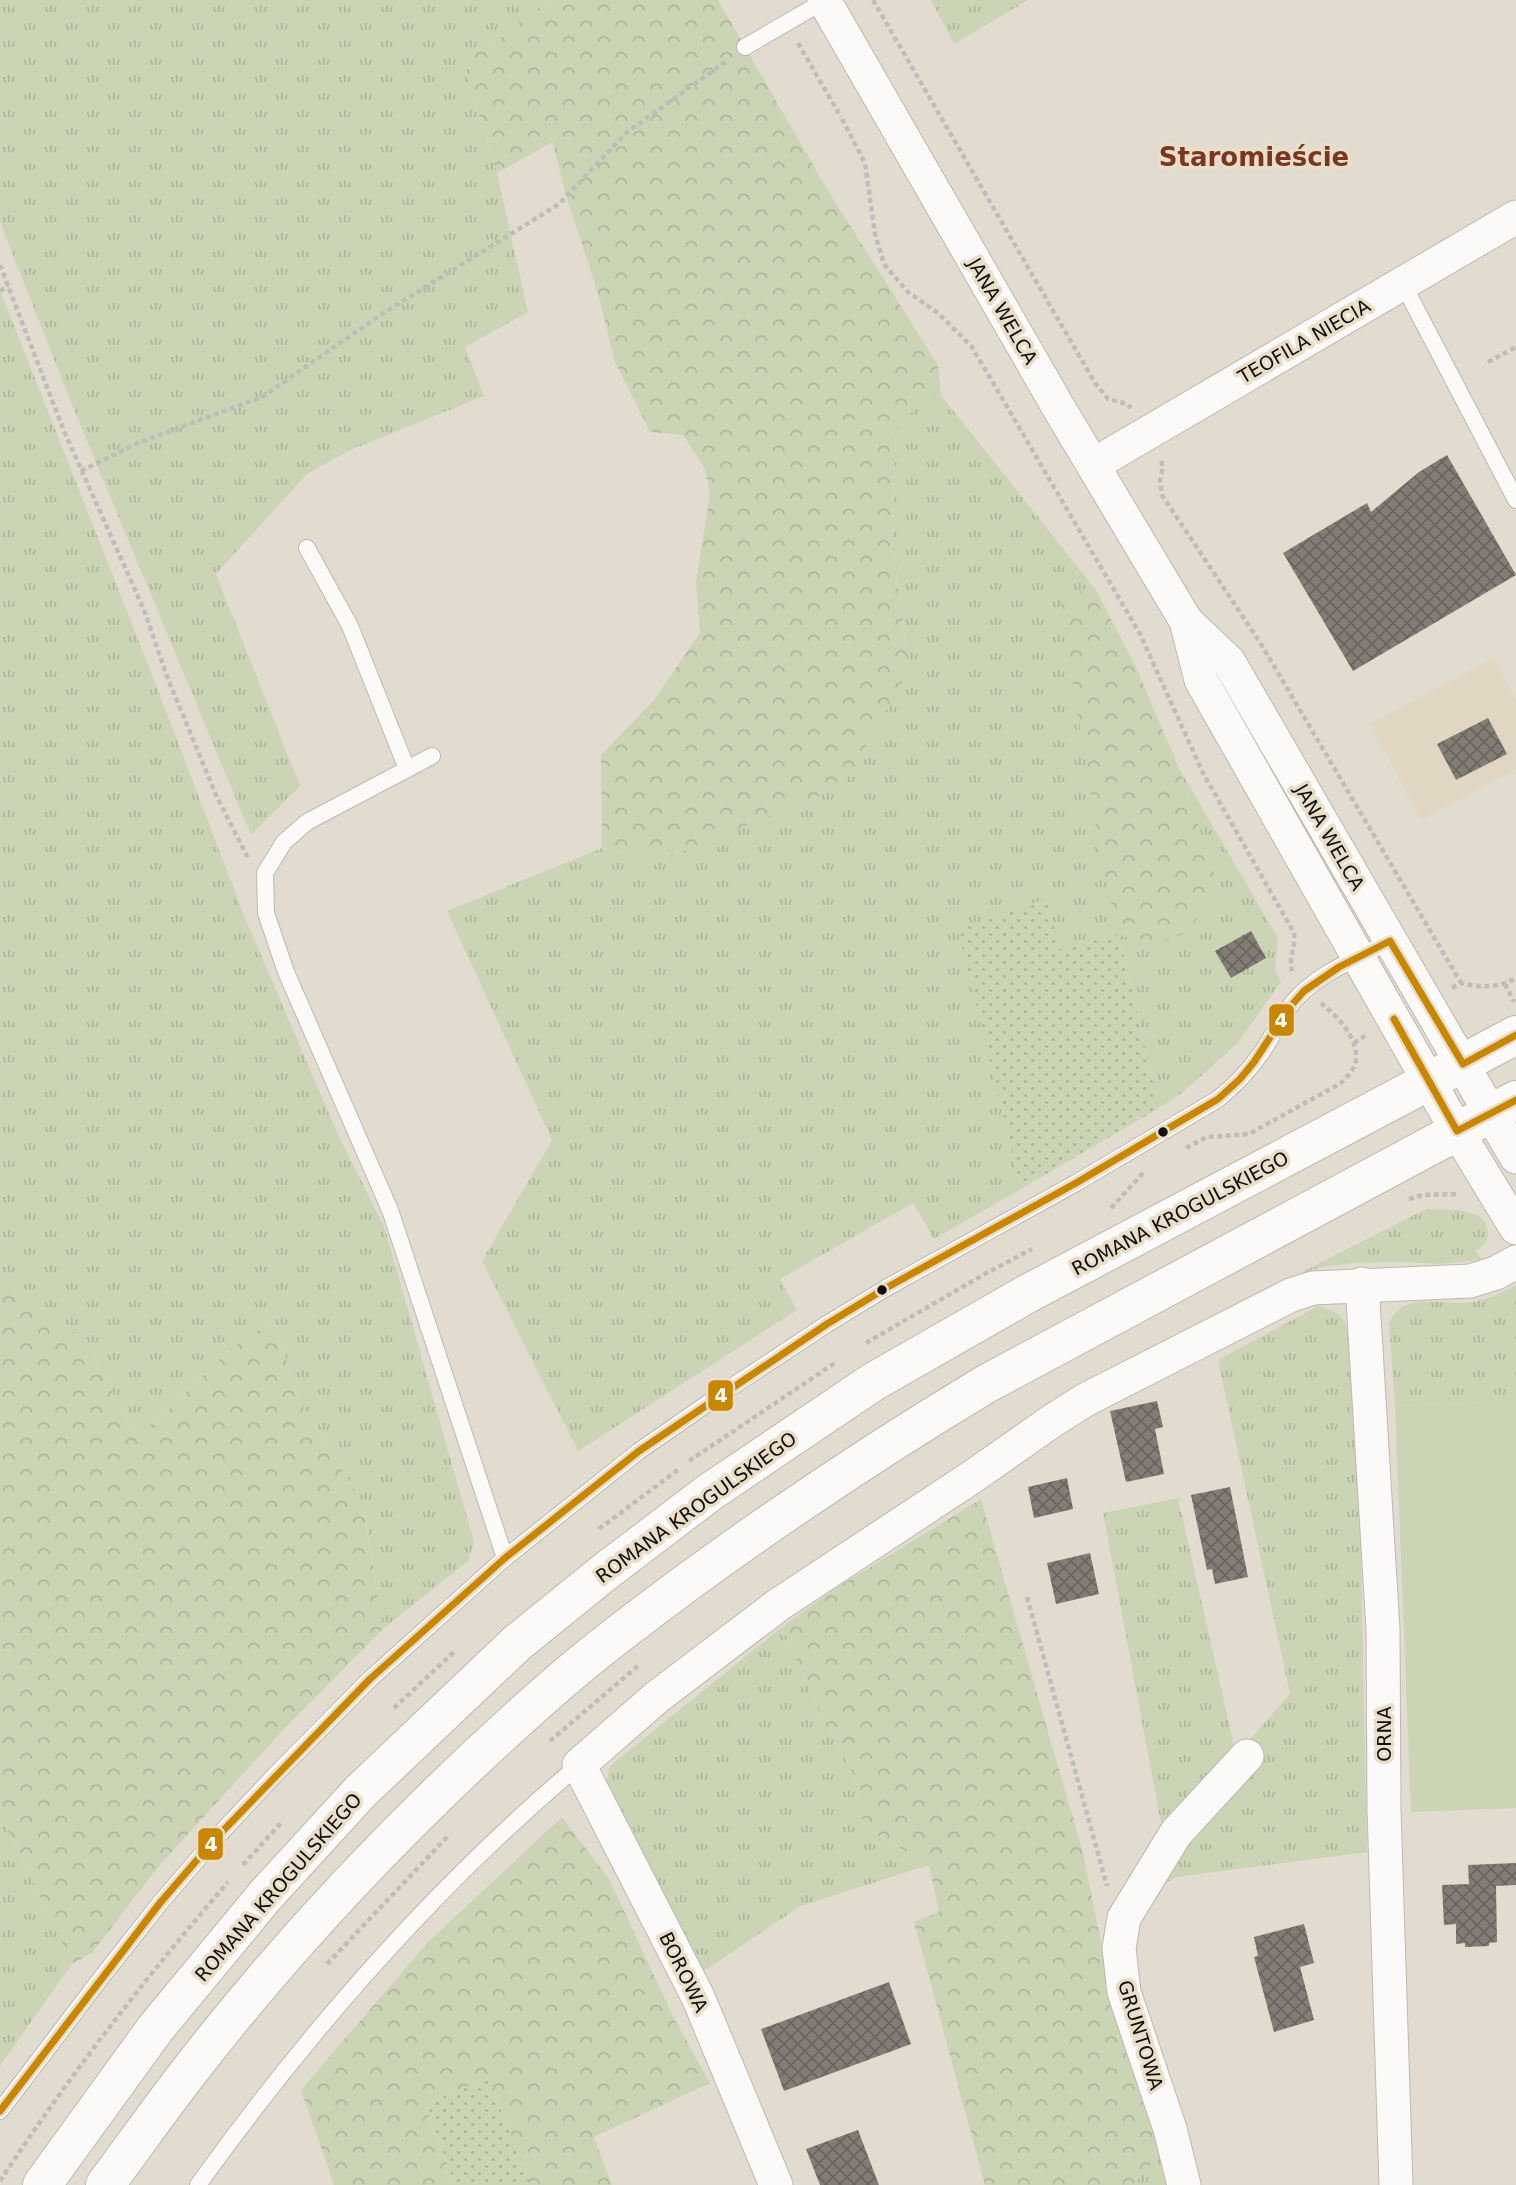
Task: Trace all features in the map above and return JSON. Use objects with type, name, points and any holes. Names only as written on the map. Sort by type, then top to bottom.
[{"type":"main road","name":"ROMANA KROGULSKIEGO","points":[[42,2185],[155,2029],[264,1897],[351,1801],[517,1643],[587,1587],[710,1492],[873,1382],[1027,1294],[1516,1035]]},
{"type":"main road","points":[[105,2185],[195,2063],[306,1932],[390,1842],[549,1691],[644,1614],[749,1537],[909,1431],[986,1384],[1503,1106]]},
{"type":"street","name":"JANA WELCA","points":[[824,1],[1186,621],[1229,662],[1463,1064],[1503,1106],[1516,1157]]},
{"type":"street","name":"TEOFILA NIECIA","points":[[1093,465],[1516,217]]},
{"type":"street","name":"JANA WELCA","points":[[1186,621],[1201,680],[1457,1131],[1516,1228]]},
{"type":"street","points":[[579,1765],[657,1698],[778,1605],[1085,1400],[1291,1296],[1313,1288],[1470,1280],[1496,1273],[1516,1262]]},
{"type":"street","name":"ORNA","points":[[1362,1284],[1383,1629],[1384,1809],[1396,2185]]},
{"type":"street","name":"GRUNTOWA","points":[[1184,2185],[1170,2129],[1124,1992],[1119,1948],[1124,1918],[1175,1833],[1247,1756]]},
{"type":"street","name":"BOROWA","points":[[579,1765],[698,1997],[776,2185]]},
{"type":"lane","points":[[746,47],[824,1]]},
{"type":"lane","points":[[1403,284],[1516,500]]},
{"type":"lane","points":[[307,548],[350,626],[407,769]]},
{"type":"lane","points":[[432,756],[307,822],[284,842],[265,873],[266,913],[286,972],[390,1210],[505,1558]]},
{"type":"lane","points":[[0,2111],[160,1903],[215,1839],[370,1679],[505,1558],[639,1451],[827,1324],[1218,1100],[1238,1083],[1261,1055],[1283,1017],[1300,995],[1323,977],[1390,941]]},
{"type":"lane","points":[[198,2185],[252,2109],[400,1936],[466,1869],[579,1765]]},
{"type":"path","points":[[873,0],[1094,383],[1108,399],[1127,404],[1134,411]]},
{"type":"path","points":[[786,23],[865,163],[875,234],[884,264],[908,292],[937,313],[972,347],[1140,634],[1203,773],[1294,933],[1295,945],[1290,969],[1295,977]]},
{"type":"path","points":[[81,471],[138,443],[262,397],[379,316],[559,204],[626,133],[746,47]]},
{"type":"path","points":[[0,265],[81,471],[144,610],[168,679],[216,795],[250,862],[265,873]]},
{"type":"path","points":[[0,291],[8,286]]},
{"type":"path","points":[[1488,362],[1516,347]]},
{"type":"path","points":[[1159,456],[1163,467],[1160,481],[1163,495],[1261,644],[1461,983],[1475,987],[1505,984],[1516,978]]},
{"type":"path","points":[[1450,989],[1461,983]]},
{"type":"path","points":[[1505,984],[1516,1006]]},
{"type":"path","points":[[1318,1000],[1335,1017],[1354,1043]]},
{"type":"path","points":[[1027,1597],[1109,1892],[1124,1918]]},
{"type":"shaded area","points":[[1494,658],[1516,700],[1516,769],[1421,820],[1370,724]]},
{"type":"green space","points":[[0,0],[555,0],[531,12],[492,45],[471,52],[466,73],[497,173],[528,312],[465,347],[484,396],[348,451],[307,474],[216,574],[300,786],[251,835],[72,405],[0,222]]},
{"type":"green space","points":[[555,0],[718,0],[827,189],[938,365],[941,395],[896,421],[892,541],[909,671],[843,786],[664,859],[602,848],[601,755],[654,700],[700,633],[696,581],[710,494],[705,469],[683,435],[650,432],[614,360],[599,297],[564,189],[553,142],[497,173],[466,73],[471,52],[492,45],[531,12]]},
{"type":"green space","points":[[931,0],[1028,0],[954,44]]},
{"type":"green space","points":[[0,290],[245,918],[336,1130],[385,1229],[474,1542],[468,1561],[383,1629],[363,1503],[299,1400],[273,1320],[228,1351],[137,1440],[87,1342],[0,1278]]},
{"type":"green space","points":[[941,395],[1096,590],[1073,592],[1219,888],[1179,768],[1278,938],[1275,969],[1281,982],[1237,1044],[1183,1092],[1159,1108],[1119,935],[1058,950],[1048,899],[959,930],[1021,1189],[934,1239],[913,1203],[780,1279],[797,1310],[578,1451],[482,1261],[552,1140],[447,911],[602,848],[664,859],[732,829],[909,671],[892,541],[896,420]]},
{"type":"green space","points":[[1096,590],[1135,665],[1179,768],[1219,887],[1210,904],[1184,934],[1153,943],[1119,935],[1101,861],[1060,601],[1073,592]]},
{"type":"green space","points":[[1048,898],[1059,949],[1119,935],[1159,1108],[1021,1189],[958,930]]},
{"type":"green space","points":[[1428,1209],[1464,1211],[1480,1218],[1486,1224],[1488,1232],[1485,1243],[1476,1250],[1481,1260],[1439,1264],[1356,1263],[1300,1273],[1420,1212]]},
{"type":"green space","points":[[0,1278],[87,1342],[137,1440],[228,1351],[273,1320],[299,1400],[363,1503],[383,1629],[282,1731],[158,1867],[92,1953],[72,1964],[0,1812]]},
{"type":"green space","points":[[1516,1285],[1516,1401],[1395,1406],[1389,1323],[1395,1313],[1411,1303],[1477,1301]]},
{"type":"green space","points":[[1318,1306],[1337,1314],[1346,1325],[1358,1410],[1367,1852],[1176,1877],[1148,1893],[1256,1761],[1250,1739],[1290,1694],[1218,1360]]},
{"type":"green space","points":[[1516,1401],[1516,1808],[1411,1812],[1395,1406]]},
{"type":"green space","points":[[1178,1498],[1236,1754],[1163,1834],[1103,1513]]},
{"type":"green space","points":[[981,1499],[1083,1853],[1114,2007],[1157,2143],[1150,2167],[1133,2185],[985,2185],[914,1922],[939,1912],[929,1865],[864,1827],[853,1774],[823,1720],[782,1627],[836,1588]]},
{"type":"green space","points":[[782,1627],[823,1720],[853,1774],[864,1827],[929,1865],[801,1906],[695,1977],[605,1788],[610,1766]]},
{"type":"green space","points":[[0,1812],[72,1964],[0,2066]]},
{"type":"green space","points":[[562,1817],[609,1879],[673,2016],[710,2083],[594,2137],[612,2185],[531,2185],[488,2078],[425,2104],[455,2185],[334,2185],[301,2090],[428,1942]]},
{"type":"green space","points":[[488,2078],[531,2185],[455,2185],[425,2104]]},
{"type":"green space","points":[[1157,2143],[1169,2185],[1133,2185],[1150,2167]]},
{"type":"building","points":[[1447,455],[1516,575],[1353,671],[1283,553],[1367,503],[1371,512],[1419,472]]},
{"type":"building","points":[[1488,718],[1507,754],[1456,780],[1437,744]]},
{"type":"building","points":[[1251,931],[1266,958],[1231,978],[1215,951]]},
{"type":"building","points":[[1157,1401],[1163,1427],[1155,1429],[1164,1474],[1126,1482],[1110,1411]]},
{"type":"building","points":[[1067,1478],[1073,1509],[1034,1518],[1028,1487]]},
{"type":"building","points":[[1230,1487],[1248,1577],[1215,1584],[1212,1569],[1207,1570],[1191,1495]]},
{"type":"building","points":[[1090,1553],[1099,1594],[1056,1604],[1047,1563]]},
{"type":"building","points":[[1516,1863],[1516,1885],[1496,1886],[1497,1942],[1489,1943],[1489,1946],[1465,1947],[1465,1943],[1456,1944],[1456,1924],[1444,1925],[1442,1885],[1469,1884],[1468,1865]]},
{"type":"building","points":[[1304,1924],[1314,1963],[1300,1967],[1314,2020],[1274,2032],[1254,1957],[1258,1956],[1254,1937]]},
{"type":"building","points":[[889,1982],[911,2044],[784,2091],[761,2029]]},
{"type":"building","points":[[858,2130],[879,2185],[820,2185],[806,2149]]},
{"type":"transit line","name":"4","points":[[0,2111],[160,1903],[215,1839],[370,1679],[505,1558],[639,1451],[827,1324],[886,1288],[1076,1183],[1218,1099],[1254,1062],[1289,1008],[1304,991],[1339,967],[1390,941],[1463,1064],[1516,1035]]},
{"type":"transit line","name":"4","points":[[1394,1019],[1457,1131],[1516,1100]]},
{"type":"district","name":"Staromieście","points":[[1254,157]]}]
